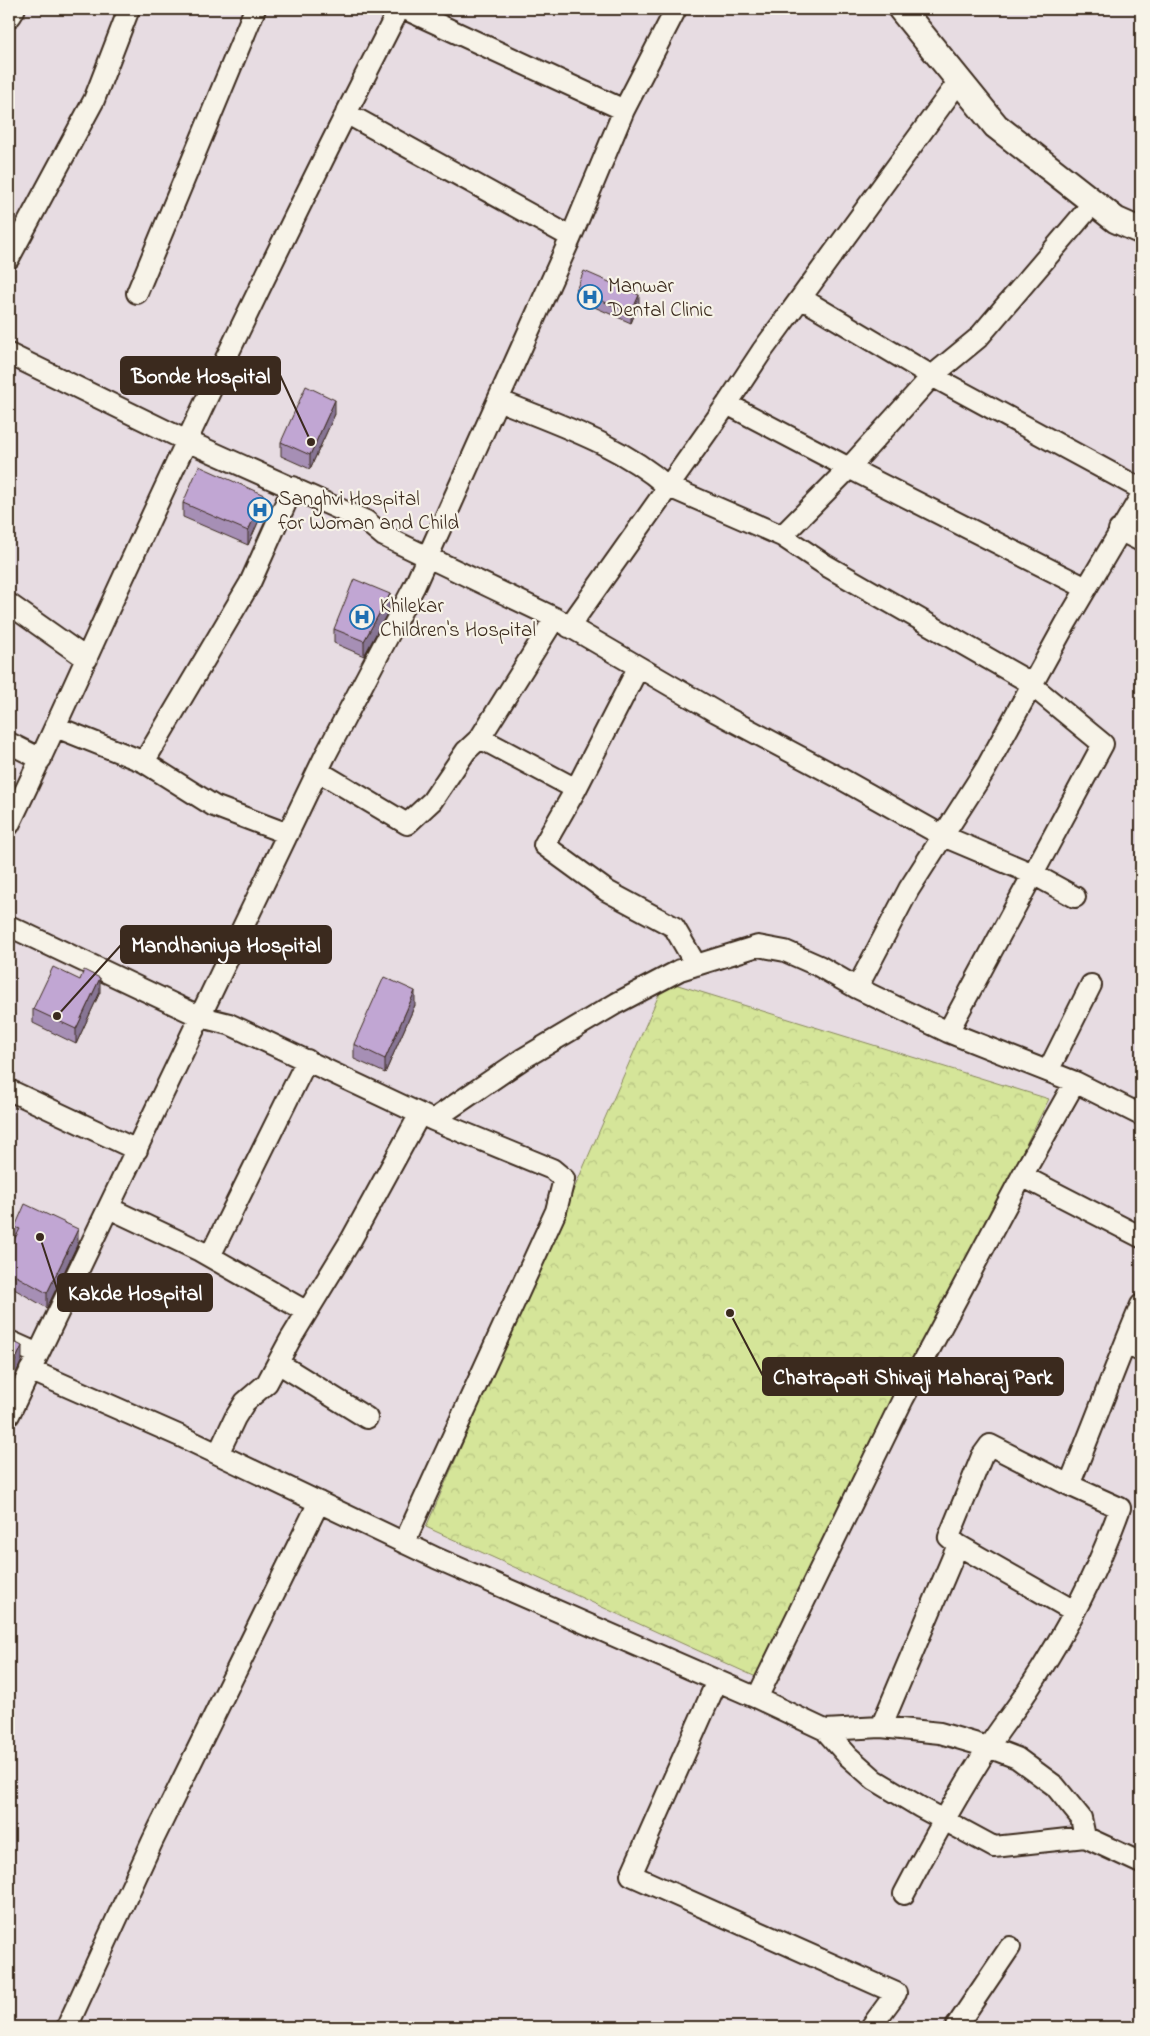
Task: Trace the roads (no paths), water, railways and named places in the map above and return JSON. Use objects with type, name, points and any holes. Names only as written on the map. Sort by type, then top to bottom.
[{"type":"main road","points":[[9,14],[12,9]]},
{"type":"main road","points":[[901,9],[996,126],[1116,220],[1141,231]]},
{"type":"street","points":[[9,258],[94,100],[129,9]]},
{"type":"street","points":[[138,293],[255,9]]},
{"type":"street","points":[[9,825],[187,441],[346,112],[399,9]]},
{"type":"street","points":[[405,9],[624,110]]},
{"type":"street","points":[[9,1415],[318,771],[428,557],[572,237],[624,110],[676,9]]},
{"type":"street","points":[[318,771],[407,824],[432,801],[466,751],[480,738],[562,622],[728,404],[762,351],[959,80]]},
{"type":"street","points":[[346,112],[572,237]]},
{"type":"street","points":[[782,536],[849,468],[932,376],[978,338],[1094,202]]},
{"type":"street","points":[[801,298],[932,376],[1141,489]]},
{"type":"street","points":[[9,354],[187,441],[366,521],[384,536],[562,622],[638,668],[943,836],[1033,874],[1075,897]]},
{"type":"street","points":[[498,400],[601,443],[652,473],[667,486],[782,536],[827,566],[1032,685],[1103,744],[948,1032]]},
{"type":"street","points":[[728,404],[849,468],[1086,588]]},
{"type":"street","points":[[144,762],[250,583],[293,487]]},
{"type":"street","points":[[857,988],[909,890],[985,770],[1086,588],[1141,496]]},
{"type":"street","points":[[1120,530],[1141,541]]},
{"type":"street","points":[[9,604],[87,659]]},
{"type":"street","points":[[638,668],[576,788],[544,845],[606,891],[674,927],[696,965]]},
{"type":"street","points":[[56,727],[144,762],[214,806],[288,834]]},
{"type":"street","points":[[480,738],[576,788]]},
{"type":"street","points":[[9,743],[41,759]]},
{"type":"street","points":[[9,926],[201,1017],[229,1024],[427,1117],[552,1169],[564,1179],[556,1211],[404,1543]]},
{"type":"street","points":[[218,1454],[234,1418],[245,1402],[267,1383],[307,1312],[427,1117],[618,1003],[680,970],[758,946],[785,950],[819,966],[857,988],[948,1032],[1075,1082],[1141,1115]]},
{"type":"street","points":[[1048,1072],[1092,985]]},
{"type":"street","points":[[210,1256],[307,1060]]},
{"type":"street","points":[[757,1698],[903,1399],[1022,1176],[1075,1082]]},
{"type":"street","points":[[9,1090],[137,1150]]},
{"type":"street","points":[[1022,1176],[1141,1237]]},
{"type":"street","points":[[109,1208],[210,1256],[307,1312]]},
{"type":"street","points":[[1069,1485],[1133,1348],[1141,1304]]},
{"type":"street","points":[[9,1341],[34,1362],[218,1454],[404,1543],[757,1698],[825,1730],[848,1756],[875,1780],[994,1847],[1085,1836],[1141,1863]]},
{"type":"street","points":[[278,1363],[367,1418]]},
{"type":"street","points":[[904,1894],[943,1820],[988,1746],[1031,1686],[1074,1611],[1110,1536],[1120,1508],[1069,1485],[990,1445],[982,1456],[949,1537],[958,1545],[1074,1611]]},
{"type":"street","points":[[67,2027],[153,1840],[319,1502]]},
{"type":"street","points":[[881,1727],[958,1545]]},
{"type":"street","points":[[717,1681],[631,1875],[896,1993],[871,2027]]},
{"type":"street","points":[[825,1730],[881,1727],[940,1733],[988,1746],[1017,1758],[1055,1786],[1081,1818],[1085,1836]]},
{"type":"street","points":[[956,2027],[1010,1947]]},
{"type":"place","name":"Manwar Dental Clinic","points":[[590,297]]},
{"type":"place","name":"Bonde Hospital","points":[[311,442]]},
{"type":"place","name":"Sanghvi Hospital for Woman and Child","points":[[260,510]]},
{"type":"place","name":"Khilekar Children's Hospital","points":[[362,617]]},
{"type":"place","name":"Mandhaniya Hospital","points":[[57,1016]]},
{"type":"place","name":"Kakde Hospital","points":[[40,1237]]},
{"type":"place","name":"Chatrapati Shivaji Maharaj Park","points":[[730,1313]]}]
